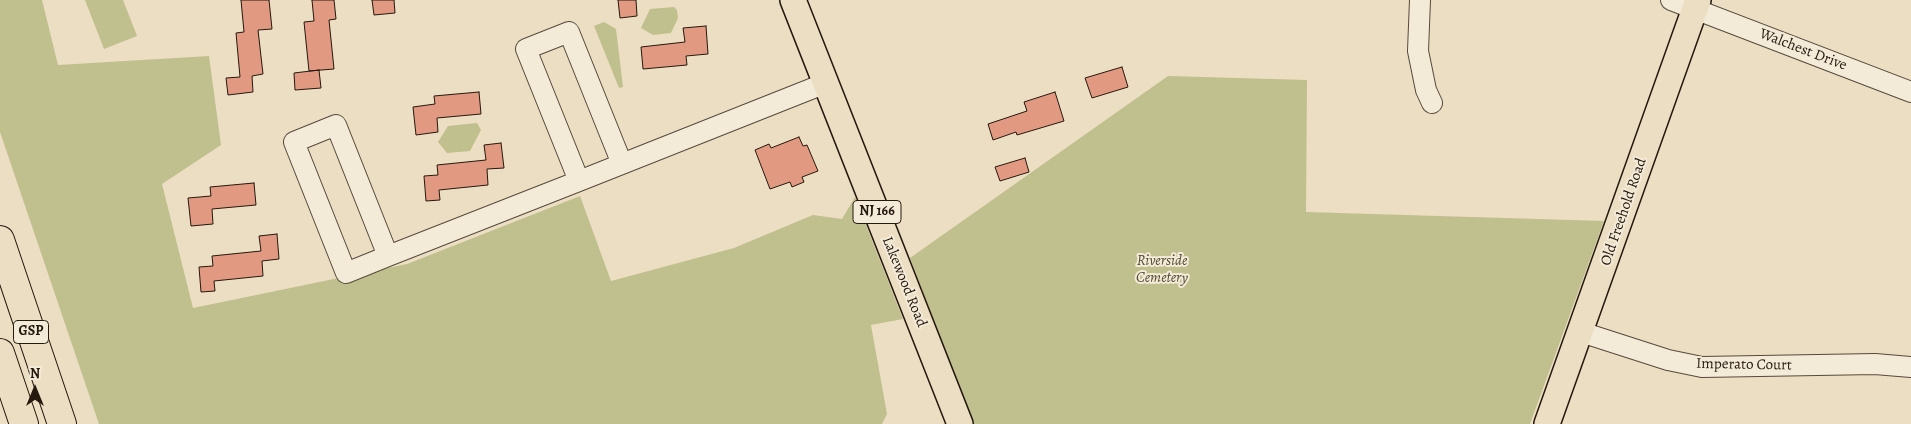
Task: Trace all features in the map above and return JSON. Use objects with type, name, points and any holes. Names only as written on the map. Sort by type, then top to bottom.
[{"type":"highway","name":"GSP","points":[[0,240],[62,424]]},
{"type":"highway","name":"GSP","points":[[0,353],[24,424]]},
{"type":"main road","name":"Lakewood Road","points":[[792,0],[960,424]]},
{"type":"main road","name":"Old Freehold Road","points":[[1547,424],[1582,332],[1696,4]]},
{"type":"street","points":[[1420,0],[1418,51],[1426,90],[1432,103]]},
{"type":"street","name":"Walchest Drive","points":[[1671,0],[1696,4],[1911,92]]},
{"type":"street","points":[[579,181],[526,49],[569,32],[622,164]]},
{"type":"street","points":[[388,256],[336,125],[294,142],[346,273],[826,84]]},
{"type":"street","name":"Imperato Court","points":[[1582,332],[1668,360],[1702,367],[1875,364],[1911,367]]},
{"type":"green space","points":[[0,0],[42,0],[58,65],[209,56],[221,145],[162,184],[193,308],[407,264],[580,196],[611,281],[734,248],[813,215],[842,219],[855,197],[903,319],[871,325],[887,414],[882,424],[99,424],[0,132]]},
{"type":"green space","points":[[85,0],[123,0],[137,36],[104,49]]},
{"type":"green space","points":[[674,7],[677,10],[678,18],[671,33],[653,35],[641,28],[650,9]]},
{"type":"green space","points":[[604,22],[616,29],[623,87],[619,88],[594,26]]},
{"type":"green space","name":"Riverside Cemetery","points":[[1168,76],[1307,80],[1306,212],[1604,221],[1530,424],[973,424],[910,258]]},
{"type":"green space","points":[[477,123],[481,130],[470,151],[447,153],[438,142],[448,126]]},
{"type":"building","points":[[241,0],[269,0],[272,29],[258,30],[263,74],[252,76],[253,92],[228,95],[226,78],[240,77],[236,33],[244,32]]},
{"type":"building","points":[[312,0],[334,0],[336,19],[329,20],[334,69],[309,71],[304,22],[314,21]]},
{"type":"building","points":[[372,0],[394,0],[395,13],[374,15]]},
{"type":"building","points":[[618,0],[636,0],[637,16],[620,18]]},
{"type":"building","points":[[706,26],[708,54],[686,56],[687,65],[643,69],[641,47],[685,42],[683,28]]},
{"type":"building","points":[[1122,67],[1128,87],[1092,98],[1085,78]]},
{"type":"building","points":[[319,70],[321,88],[295,90],[294,73]]},
{"type":"building","points":[[479,92],[481,114],[437,118],[438,132],[416,135],[413,107],[435,104],[434,96]]},
{"type":"building","points":[[1055,92],[1064,121],[1017,135],[1016,132],[993,140],[988,124],[1027,111],[1024,102]]},
{"type":"building","points":[[799,137],[803,146],[807,145],[818,171],[802,177],[804,182],[792,187],[790,182],[770,189],[755,150],[769,144],[771,148]]},
{"type":"building","points":[[501,143],[504,168],[487,169],[488,185],[439,190],[440,200],[426,201],[424,176],[438,175],[437,165],[486,160],[484,145]]},
{"type":"building","points":[[1025,158],[1029,172],[1000,181],[995,167]]},
{"type":"building","points":[[254,183],[256,205],[212,209],[213,224],[191,226],[188,198],[211,196],[210,187]]},
{"type":"building","points":[[277,234],[279,259],[262,261],[263,276],[214,281],[215,291],[201,292],[199,267],[213,266],[212,256],[261,251],[259,236]]}]
